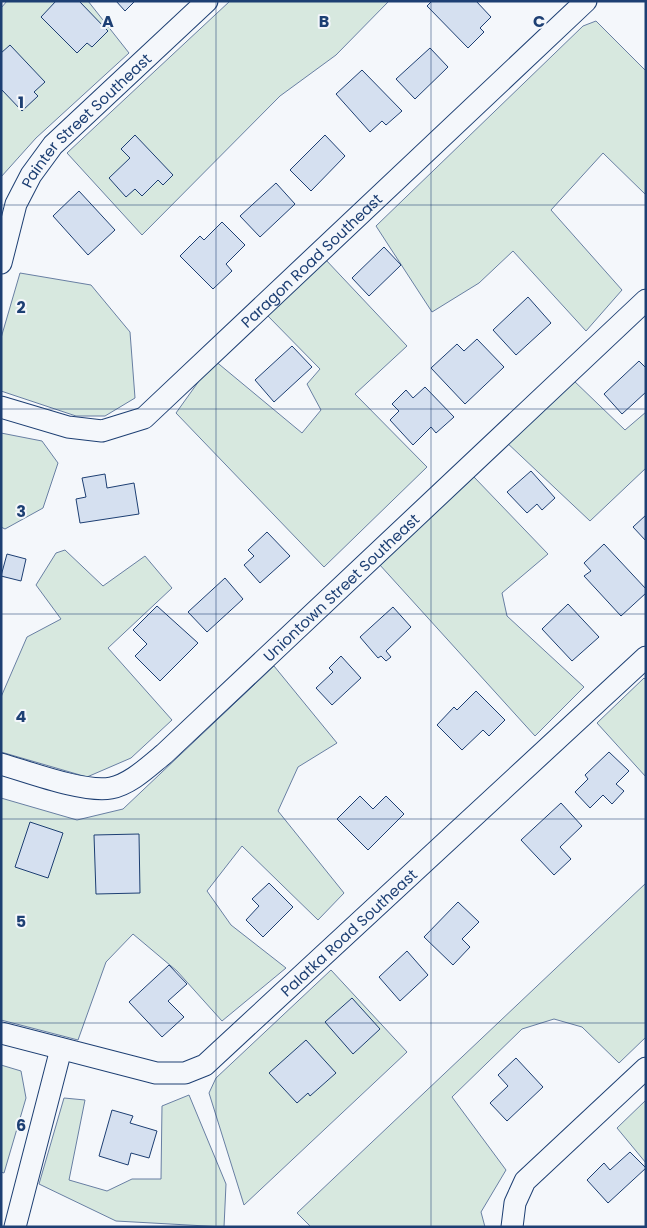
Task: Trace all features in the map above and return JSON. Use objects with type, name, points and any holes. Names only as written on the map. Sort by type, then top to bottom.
[{"type":"street","name":"Painter Street Southeast","points":[[1,263],[16,204],[31,175],[53,145],[208,1]]},
{"type":"street","name":"Paragon Road Southeast","points":[[1,407],[68,427],[102,431],[144,418],[586,1]]},
{"type":"street","name":"Uniontown Street Southeast","points":[[1,764],[86,788],[112,788],[132,778],[164,754],[646,300]]},
{"type":"street","name":"Palatka Road Southeast","points":[[1,1033],[156,1073],[185,1073],[205,1065],[646,657]]},
{"type":"street","points":[[15,1227],[61,1049]]},
{"type":"street","points":[[512,1226],[515,1203],[524,1181],[646,1068]]},
{"type":"shaded area","points":[[7,1],[88,1],[129,53],[36,138],[1,177],[1,8]]},
{"type":"shaded area","points":[[230,1],[389,1],[336,55],[280,96],[142,235],[67,153]]},
{"type":"shaded area","points":[[596,21],[646,71],[646,195],[603,153],[551,210],[622,290],[586,331],[513,251],[479,283],[432,312],[376,226],[583,26]]},
{"type":"shaded area","points":[[325,259],[407,346],[355,394],[427,467],[324,567],[176,413],[214,360],[302,433],[321,410],[307,384],[320,369],[266,314]]},
{"type":"shaded area","points":[[20,273],[91,285],[130,332],[135,398],[105,416],[76,416],[1,391],[1,338]]},
{"type":"shaded area","points":[[572,379],[625,430],[646,412],[646,468],[590,521],[504,440]]},
{"type":"shaded area","points":[[1,433],[42,441],[58,463],[43,508],[5,529],[1,527]]},
{"type":"shaded area","points":[[474,477],[548,554],[502,593],[507,616],[584,687],[535,736],[379,564]]},
{"type":"shaded area","points":[[65,550],[103,586],[145,556],[172,588],[108,648],[172,720],[131,758],[87,777],[1,752],[1,697],[27,637],[61,619],[36,585],[56,553]]},
{"type":"shaded area","points":[[274,666],[337,743],[298,767],[278,811],[344,893],[318,920],[242,846],[207,891],[231,925],[286,968],[222,1021],[177,971],[133,934],[106,962],[78,1040],[1,1020],[1,798],[77,820],[123,809]]},
{"type":"shaded area","points":[[644,678],[646,680],[646,777],[597,723]]},
{"type":"shaded area","points":[[646,883],[646,1037],[619,1063],[582,1027],[554,1019],[522,1029],[452,1097],[506,1170],[481,1212],[485,1227],[311,1227],[297,1213]]},
{"type":"shaded area","points":[[331,970],[407,1052],[244,1205],[209,1093],[216,1078]]},
{"type":"shaded area","points":[[1,1065],[21,1071],[26,1098],[4,1173],[1,1172]]},
{"type":"shaded area","points":[[189,1095],[226,1184],[224,1227],[116,1221],[39,1184],[64,1098],[85,1100],[69,1180],[107,1191],[132,1179],[161,1179],[162,1106]]},
{"type":"shaded area","points":[[646,1100],[646,1163],[617,1128]]},
{"type":"building","points":[[56,1],[79,1],[108,31],[92,47],[87,43],[77,53],[41,17]]},
{"type":"building","points":[[116,1],[135,1],[125,11]]},
{"type":"building","points":[[432,1],[476,1],[491,17],[480,28],[484,32],[468,48],[427,6]]},
{"type":"building","points":[[10,45],[45,82],[34,92],[38,96],[22,111],[1,89],[1,53]]},
{"type":"building","points":[[430,48],[448,67],[415,99],[396,79]]},
{"type":"building","points":[[362,70],[402,111],[386,125],[382,121],[370,132],[336,94]]},
{"type":"building","points":[[135,135],[173,175],[163,185],[158,180],[142,196],[135,189],[126,197],[109,178],[130,158],[121,149]]},
{"type":"building","points":[[325,135],[345,156],[311,191],[290,170]]},
{"type":"building","points":[[276,183],[295,204],[260,237],[240,216]]},
{"type":"building","points":[[79,191],[115,230],[88,255],[53,216]]},
{"type":"building","points":[[222,222],[245,245],[226,264],[232,271],[213,289],[180,256],[200,236],[204,240]]},
{"type":"building","points":[[384,247],[401,265],[369,296],[352,278]]},
{"type":"building","points":[[528,297],[551,323],[516,355],[493,330]]},
{"type":"building","points":[[477,339],[504,367],[465,404],[431,368],[457,344],[464,351]]},
{"type":"building","points":[[292,346],[312,367],[274,402],[255,380]]},
{"type":"building","points":[[639,361],[646,368],[646,392],[622,414],[604,394]]},
{"type":"building","points":[[425,387],[454,417],[436,433],[431,427],[413,445],[390,420],[399,411],[392,404],[406,390],[413,398]]},
{"type":"building","points":[[531,471],[555,498],[542,510],[537,504],[527,513],[507,492]]},
{"type":"building","points":[[105,474],[107,488],[134,483],[139,514],[80,523],[76,499],[86,497],[82,478]]},
{"type":"building","points":[[646,515],[646,541],[633,527]]},
{"type":"building","points":[[267,532],[290,556],[260,583],[244,565],[254,556],[248,550]]},
{"type":"building","points":[[604,544],[646,589],[646,593],[621,616],[584,576],[591,571],[584,563]]},
{"type":"building","points":[[7,554],[26,559],[21,581],[1,576]]},
{"type":"building","points":[[225,578],[243,599],[207,632],[188,612]]},
{"type":"building","points":[[568,604],[599,637],[572,661],[542,629]]},
{"type":"building","points":[[157,606],[198,643],[160,681],[135,656],[147,644],[133,630]]},
{"type":"building","points":[[393,607],[411,627],[386,651],[391,657],[386,661],[381,656],[378,658],[360,637]]},
{"type":"building","points":[[341,656],[361,678],[332,705],[316,688],[333,672],[329,668]]},
{"type":"building","points":[[476,691],[505,720],[489,736],[483,730],[462,750],[437,725],[454,707],[457,710]]},
{"type":"building","points":[[609,752],[629,771],[616,784],[624,791],[612,804],[603,795],[590,808],[575,792],[588,779],[585,775]]},
{"type":"building","points":[[360,796],[373,809],[386,796],[404,814],[368,850],[337,819]]},
{"type":"building","points":[[561,803],[582,826],[560,847],[571,859],[554,875],[521,840]]},
{"type":"building","points":[[30,822],[63,833],[48,878],[15,867]]},
{"type":"building","points":[[139,834],[140,893],[96,894],[94,835]]},
{"type":"building","points":[[269,883],[293,907],[263,937],[246,920],[259,906],[252,899]]},
{"type":"building","points":[[458,902],[479,922],[462,939],[470,947],[453,965],[424,937]]},
{"type":"building","points":[[407,951],[428,975],[400,1001],[379,977]]},
{"type":"building","points":[[169,965],[187,984],[168,1001],[184,1017],[162,1037],[129,1002]]},
{"type":"building","points":[[352,998],[380,1029],[353,1054],[325,1022]]},
{"type":"building","points":[[306,1040],[336,1073],[310,1096],[308,1093],[297,1103],[269,1073]]},
{"type":"building","points":[[516,1058],[543,1087],[507,1121],[490,1103],[508,1086],[498,1075]]},
{"type":"building","points":[[112,1110],[133,1116],[130,1123],[157,1131],[149,1158],[131,1153],[128,1165],[99,1156]]},
{"type":"building","points":[[630,1152],[646,1168],[608,1203],[587,1180],[604,1163],[610,1170]]}]
